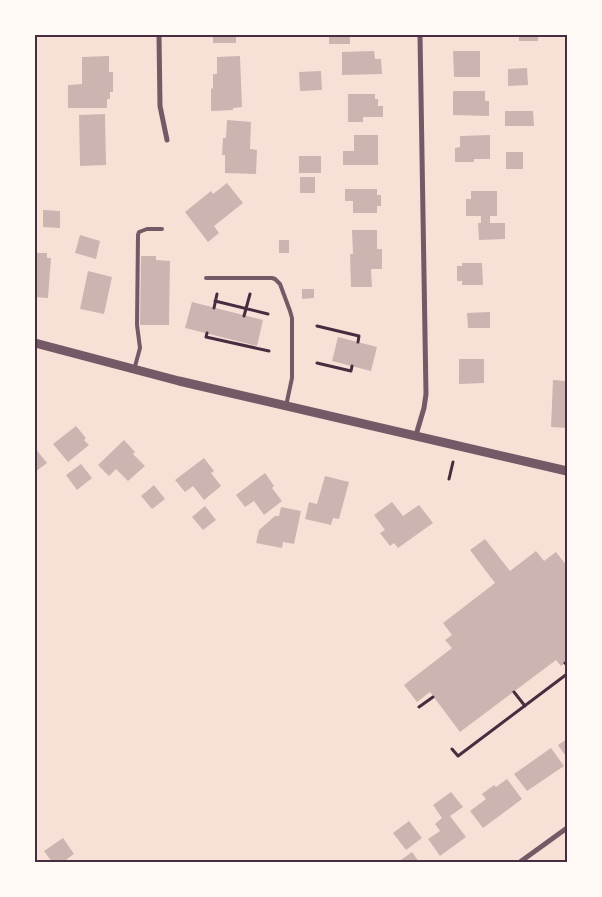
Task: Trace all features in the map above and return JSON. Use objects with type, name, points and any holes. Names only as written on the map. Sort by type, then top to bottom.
[{"type":"street","points":[[160,35],[160,106],[167,140]]},
{"type":"street","points":[[416,435],[426,394],[420,35]]},
{"type":"street","points":[[35,343],[134,370],[567,471]]},
{"type":"street","points":[[520,862],[567,828]]},
{"type":"lane","points":[[134,370],[140,348],[137,325],[138,235],[143,230],[162,229]]},
{"type":"lane","points":[[206,278],[272,278],[278,281],[292,318],[292,378],[286,406]]},
{"type":"path","points":[[214,308],[217,294]]},
{"type":"path","points":[[244,316],[250,294]]},
{"type":"path","points":[[215,301],[268,314]]},
{"type":"path","points":[[317,326],[359,336],[358,342]]},
{"type":"path","points":[[207,334],[206,336],[269,351]]},
{"type":"path","points":[[317,363],[350,371],[352,366]]},
{"type":"path","points":[[449,479],[453,462]]},
{"type":"path","points":[[452,749],[458,756],[567,674]]},
{"type":"path","points":[[514,692],[525,706]]},
{"type":"path","points":[[419,707],[433,697]]},
{"type":"building","points":[[213,35],[236,35],[236,43],[213,43]]},
{"type":"building","points":[[329,35],[350,35],[350,44],[329,44]]},
{"type":"building","points":[[519,35],[538,35],[538,41],[519,41]]},
{"type":"building","points":[[374,51],[375,59],[381,59],[382,74],[342,75],[342,52]]},
{"type":"building","points":[[453,51],[480,51],[480,77],[454,77]]},
{"type":"building","points":[[109,56],[109,72],[113,72],[113,92],[110,92],[110,99],[107,99],[107,108],[68,108],[68,85],[82,84],[82,57]]},
{"type":"building","points":[[240,56],[242,107],[233,108],[233,110],[211,111],[211,89],[213,88],[213,74],[217,74],[217,57]]},
{"type":"building","points":[[527,68],[528,85],[508,86],[508,69]]},
{"type":"building","points":[[321,71],[322,90],[300,91],[299,72]]},
{"type":"building","points":[[453,91],[485,91],[485,101],[489,101],[489,116],[453,115]]},
{"type":"building","points":[[348,94],[375,94],[375,99],[378,99],[378,106],[383,106],[383,117],[363,117],[363,122],[348,122]]},
{"type":"building","points":[[505,111],[533,111],[534,126],[505,126]]},
{"type":"building","points":[[105,114],[106,165],[80,166],[79,115]]},
{"type":"building","points":[[227,120],[251,122],[250,149],[257,150],[256,174],[225,173],[225,155],[222,155],[223,138],[226,138]]},
{"type":"building","points":[[354,135],[378,135],[378,165],[343,165],[343,151],[354,151]]},
{"type":"building","points":[[490,135],[490,159],[474,159],[474,162],[455,162],[455,148],[460,147],[460,136]]},
{"type":"building","points":[[506,152],[523,152],[523,169],[506,169]]},
{"type":"building","points":[[299,156],[321,156],[321,173],[299,173]]},
{"type":"building","points":[[300,177],[315,177],[315,193],[300,193]]},
{"type":"building","points":[[227,183],[243,203],[214,226],[219,233],[208,242],[185,212],[211,191],[213,194]]},
{"type":"building","points":[[345,189],[377,189],[377,195],[381,195],[381,206],[377,206],[377,213],[353,213],[353,201],[345,201]]},
{"type":"building","points":[[471,191],[497,191],[497,216],[490,216],[490,223],[505,223],[505,239],[479,240],[478,223],[481,223],[481,216],[466,216],[466,199],[471,199]]},
{"type":"building","points":[[43,210],[60,211],[60,228],[43,227]]},
{"type":"building","points":[[352,230],[377,230],[377,249],[382,249],[382,269],[371,269],[372,287],[351,287],[350,254],[353,254]]},
{"type":"building","points":[[80,235],[100,241],[96,259],[75,253]]},
{"type":"building","points":[[279,240],[289,240],[289,253],[279,253]]},
{"type":"building","points":[[37,253],[47,253],[47,258],[51,258],[48,298],[35,297],[35,257],[37,258]]},
{"type":"building","points":[[141,256],[156,256],[156,260],[170,261],[169,325],[140,325]]},
{"type":"building","points":[[462,263],[482,263],[483,285],[462,285],[462,281],[457,281],[457,266],[462,266]]},
{"type":"building","points":[[88,271],[112,277],[104,314],[80,309]]},
{"type":"building","points":[[302,289],[314,289],[314,298],[302,299]]},
{"type":"building","points":[[192,302],[263,320],[257,346],[185,328]]},
{"type":"building","points":[[490,312],[490,328],[468,328],[467,313]]},
{"type":"building","points":[[338,337],[377,347],[371,371],[332,361]]},
{"type":"building","points":[[459,359],[484,359],[484,383],[459,384]]},
{"type":"building","points":[[553,380],[567,381],[567,428],[551,427]]},
{"type":"building","points":[[76,426],[89,445],[68,462],[53,444]]},
{"type":"building","points":[[124,440],[135,452],[133,454],[145,466],[128,481],[116,469],[109,476],[98,465]]},
{"type":"building","points":[[35,448],[47,463],[35,472]]},
{"type":"building","points":[[204,458],[214,471],[211,473],[221,486],[204,500],[193,486],[185,492],[175,480]]},
{"type":"building","points":[[81,464],[92,478],[77,490],[66,475]]},
{"type":"building","points":[[265,473],[274,486],[272,488],[282,501],[264,515],[254,501],[245,507],[236,495]]},
{"type":"building","points":[[325,476],[349,482],[339,519],[333,518],[331,525],[305,519],[309,502],[317,504]]},
{"type":"building","points":[[154,485],[165,499],[152,509],[141,496]]},
{"type":"building","points":[[392,502],[403,516],[419,505],[433,523],[398,548],[394,543],[390,546],[380,533],[385,530],[374,515]]},
{"type":"building","points":[[205,506],[216,520],[203,530],[192,517]]},
{"type":"building","points":[[281,507],[301,511],[294,544],[283,542],[282,548],[256,543],[259,530],[275,516],[279,516]]},
{"type":"building","points":[[485,539],[510,571],[536,551],[544,561],[556,552],[567,566],[567,662],[561,666],[556,660],[460,732],[430,692],[417,702],[404,685],[452,648],[445,640],[452,635],[443,623],[495,583],[470,550]]},
{"type":"building","points":[[567,739],[567,758],[558,745]]},
{"type":"building","points":[[551,748],[564,766],[527,791],[514,774]]},
{"type":"building","points":[[507,779],[522,799],[483,828],[470,811],[486,799],[482,794],[494,785],[496,787]]},
{"type":"building","points":[[451,792],[463,807],[450,816],[466,837],[440,856],[428,839],[440,831],[435,824],[442,818],[433,805]]},
{"type":"building","points":[[409,821],[422,838],[406,850],[393,833]]},
{"type":"building","points":[[63,838],[74,854],[63,862],[52,862],[44,851]]},
{"type":"building","points":[[412,852],[419,862],[398,862]]}]
